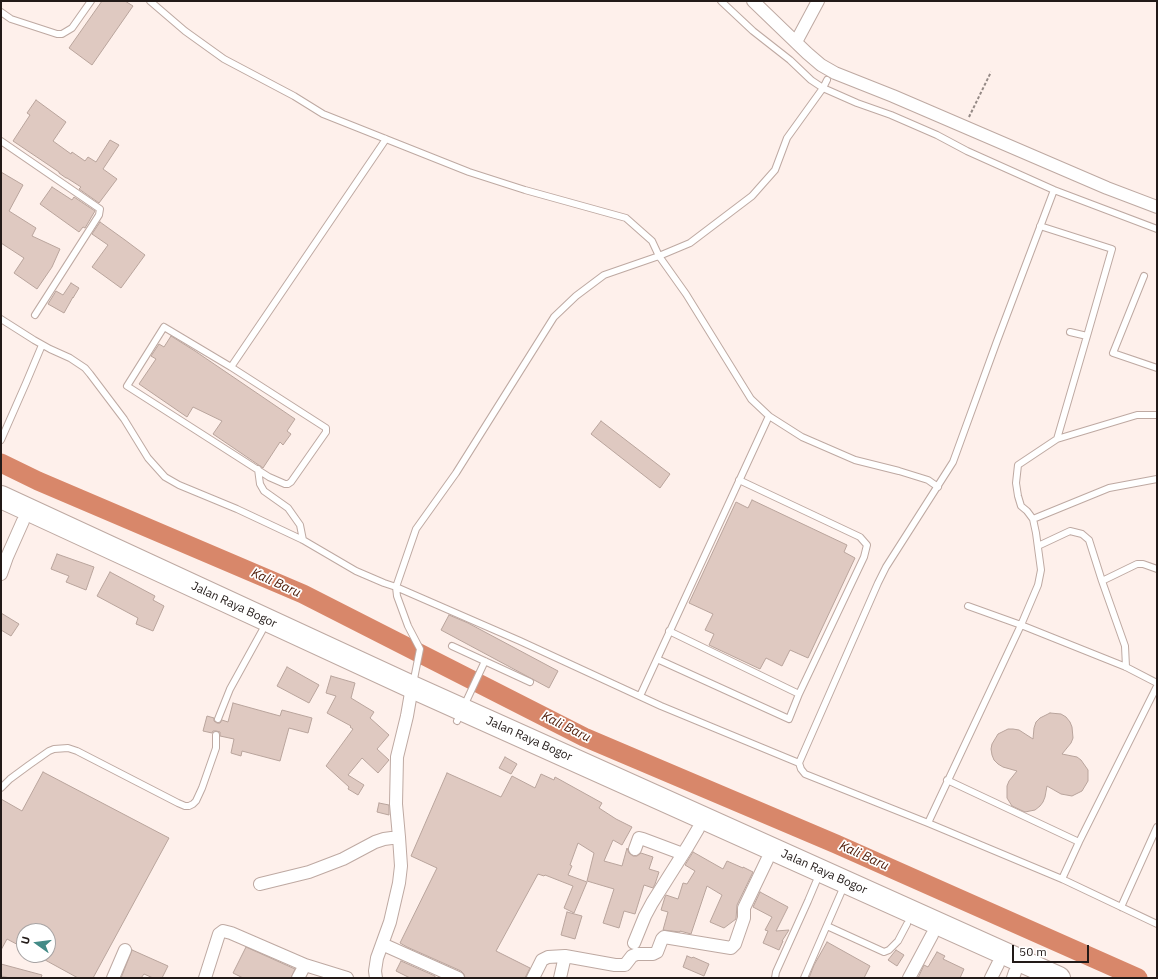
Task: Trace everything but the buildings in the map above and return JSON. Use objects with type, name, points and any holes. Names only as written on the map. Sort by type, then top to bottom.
[{"type":"highway","name":"Jalan Raya Bogor","points":[[1,496],[411,694]]},
{"type":"highway","name":"Jalan Raya Bogor","points":[[1,510],[262,631],[411,694],[464,707],[843,887],[1058,978]]},
{"type":"highway","name":"Jalan Raya Bogor","points":[[464,707],[698,829],[816,882],[843,887],[907,924],[1009,974]]},
{"type":"street","points":[[753,1],[821,65],[835,73],[893,96],[1101,185],[1157,206]]},
{"type":"street","points":[[796,42],[818,1]]},
{"type":"street","points":[[1,574],[23,520]]},
{"type":"street","points":[[376,978],[375,971],[377,958],[390,922],[399,883],[401,866],[396,804],[397,757],[411,694]]},
{"type":"street","points":[[634,943],[644,916],[698,829]]},
{"type":"street","points":[[260,884],[309,872],[343,859],[375,842],[399,837]]},
{"type":"street","points":[[635,849],[639,838],[682,854]]},
{"type":"street","points":[[533,978],[542,960],[548,957],[565,956],[615,965],[625,965],[632,956],[637,954],[653,954],[657,952],[664,937],[731,948],[735,944],[744,918],[744,908],[767,860]]},
{"type":"street","points":[[204,978],[218,934],[223,931],[231,933],[305,965],[347,978]]},
{"type":"street","points":[[909,978],[932,935]]},
{"type":"street","points":[[382,944],[451,976]]},
{"type":"street","points":[[113,978],[125,950]]},
{"type":"street","points":[[560,978],[565,956]]},
{"type":"street","points":[[298,978],[305,965]]},
{"type":"lane","points":[[1,12],[11,19],[57,34],[62,34],[72,28],[91,1]]},
{"type":"lane","points":[[150,1],[185,31],[224,60],[294,96],[323,114],[476,175],[626,218],[652,241],[659,256],[686,294],[751,399],[769,416],[802,437],[855,460],[928,480],[938,487]]},
{"type":"lane","points":[[721,1],[753,31],[790,60],[811,80],[823,88],[856,103],[891,115],[937,135],[966,151],[1054,190],[1157,229]]},
{"type":"lane","points":[[411,694],[420,649],[408,626],[397,596],[396,587],[416,528],[456,473],[554,317],[576,296],[604,275],[659,256],[690,243],[752,196],[775,170],[787,138],[823,88],[827,80]]},
{"type":"lane","points":[[231,367],[386,139]]},
{"type":"lane","points":[[1,141],[100,209],[99,215],[35,315]]},
{"type":"lane","points":[[1054,190],[997,341],[954,462],[886,567],[799,763],[805,774],[1062,879],[1157,924]]},
{"type":"lane","points":[[1040,226],[1112,249],[1057,439]]},
{"type":"lane","points":[[1144,276],[1112,353],[1157,368]]},
{"type":"lane","points":[[1,318],[42,345],[70,358],[85,368],[124,419],[148,458],[166,477],[179,485],[237,509],[303,540],[356,571],[520,641],[661,706],[799,763]]},
{"type":"lane","points":[[164,326],[231,367],[326,428],[326,432],[291,482],[288,484],[269,477],[127,386],[164,326]]},
{"type":"lane","points":[[1070,332],[1087,336]]},
{"type":"lane","points":[[1,440],[42,345]]},
{"type":"lane","points":[[928,823],[1021,625],[1038,585],[1041,570],[1036,533],[1033,519],[1021,506],[1018,496],[1016,483],[1018,466],[1057,439],[1137,415],[1157,414]]},
{"type":"lane","points":[[640,696],[769,416]]},
{"type":"lane","points":[[258,469],[260,484],[264,491],[288,508],[300,525],[303,540]]},
{"type":"lane","points":[[1033,519],[1109,488],[1157,479]]},
{"type":"lane","points":[[657,659],[789,719],[799,694],[864,557],[867,545],[860,537],[740,480]]},
{"type":"lane","points":[[1038,546],[1070,531],[1082,534],[1089,540],[1125,646],[1126,667]]},
{"type":"lane","points":[[1102,581],[1137,564],[1143,564],[1157,569]]},
{"type":"lane","points":[[968,606],[1021,625],[1126,667],[1157,683]]},
{"type":"lane","points":[[218,719],[230,689],[262,631]]},
{"type":"lane","points":[[669,631],[799,694]]},
{"type":"lane","points":[[452,646],[530,682]]},
{"type":"lane","points":[[464,707],[485,661]]},
{"type":"lane","points":[[1062,879],[1157,686]]},
{"type":"lane","points":[[1,788],[49,751],[68,748],[77,751],[178,803],[189,806],[196,801],[202,788],[216,748],[216,735]]},
{"type":"lane","points":[[948,780],[1079,842]]},
{"type":"lane","points":[[1121,907],[1157,827]]},
{"type":"lane","points":[[775,978],[776,972],[816,882]]},
{"type":"lane","points":[[804,978],[843,887]]},
{"type":"lane","points":[[827,926],[884,952],[889,950],[898,940],[907,924]]},
{"type":"path","points":[[964,127],[991,72]]},
{"type":"waterway","name":"Kali Baru","points":[[1,463],[38,481],[303,594],[584,737],[836,844],[1138,978]]}]
